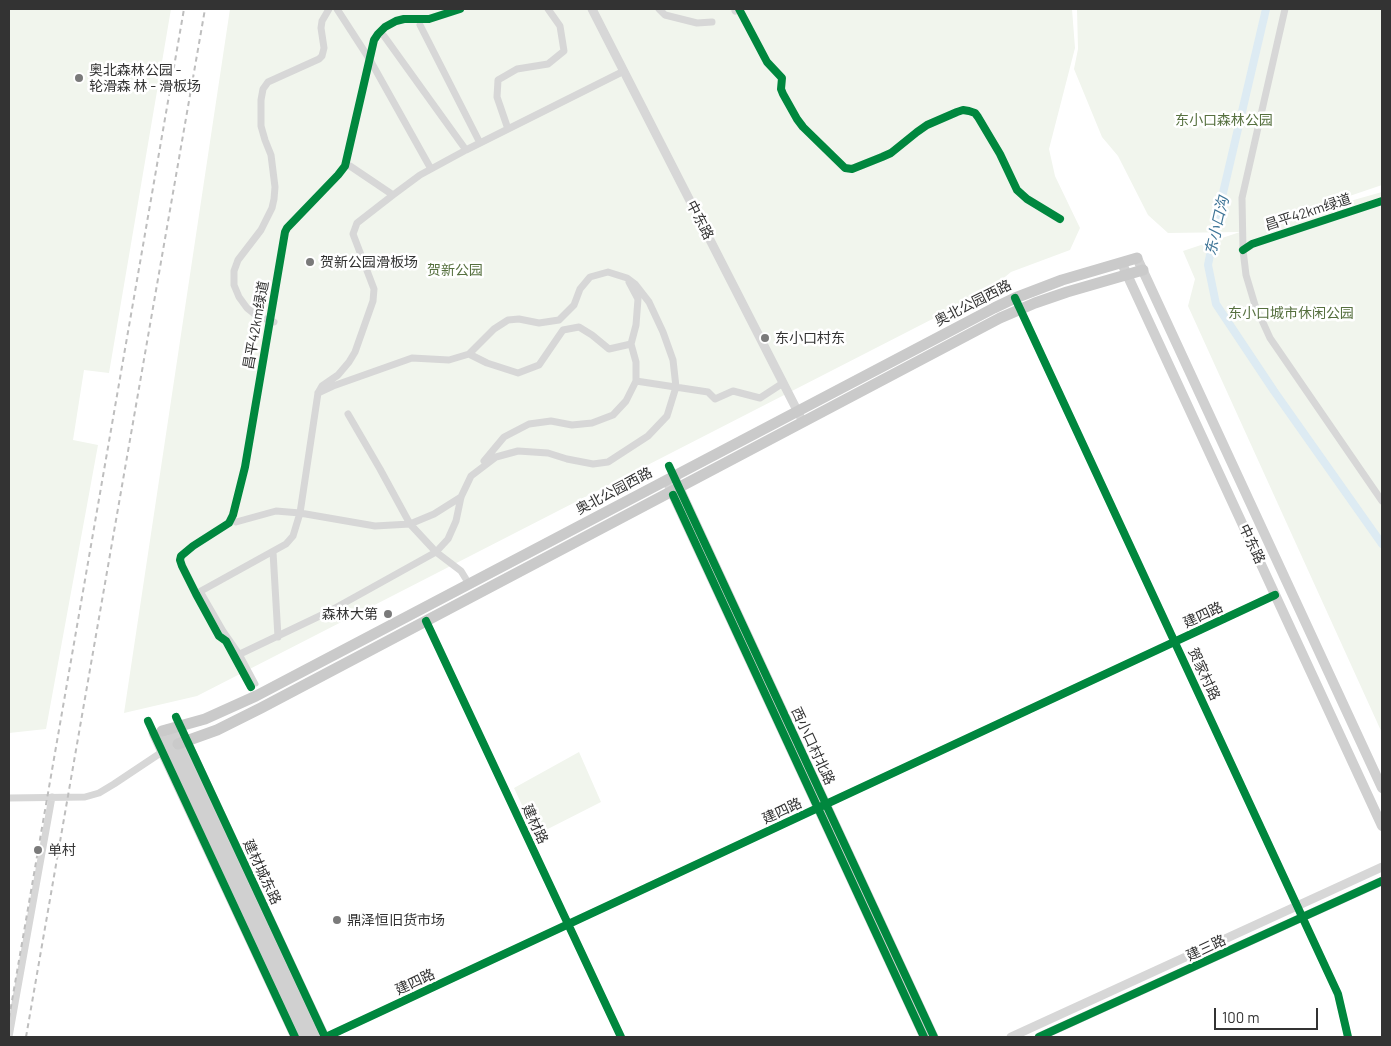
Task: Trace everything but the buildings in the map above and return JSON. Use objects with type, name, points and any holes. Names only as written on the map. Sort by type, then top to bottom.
[{"type":"main road","name":"奥北公园西路","points":[[167,730],[218,714],[256,696],[1015,298],[1070,277],[1137,258]]},
{"type":"main road","name":"中东路","points":[[1137,258],[1382,788]]},
{"type":"main road","name":"中东路","points":[[1121,263],[1382,826]]},
{"type":"main road","name":"奥北公园西路","points":[[171,745],[217,730],[262,708],[987,325],[1021,309],[1074,289],[1143,270]]},
{"type":"main road","name":"建材城东路","points":[[167,730],[171,745],[305,1037]]},
{"type":"main road","name":"建材城东路","points":[[171,745],[315,1037]]},
{"type":"street","points":[[274,322],[257,316],[247,308],[239,297],[234,285],[234,272],[238,260],[261,230],[272,208],[274,199],[275,187],[271,155],[261,126],[261,100],[263,89],[268,82],[322,56],[324,48],[321,28],[322,21],[329,9]]},
{"type":"street","points":[[337,9],[370,60],[431,169]]},
{"type":"street","points":[[508,129],[497,97],[498,80],[517,69],[548,64],[564,51],[560,26],[548,9]]},
{"type":"street","name":"中东路","points":[[592,9],[803,422]]},
{"type":"street","points":[[659,9],[665,15],[697,23],[712,22]]},
{"type":"street","points":[[1286,9],[1242,198],[1243,250],[1246,275],[1255,305],[1270,338],[1382,500]]},
{"type":"street","points":[[420,25],[480,143]]},
{"type":"street","points":[[384,36],[466,150]]},
{"type":"street","points":[[256,684],[201,591],[273,552],[286,544],[293,536],[300,513],[318,393],[322,386],[338,375],[349,362],[373,301],[374,289],[353,234],[357,223],[420,175],[624,70]]},
{"type":"street","points":[[350,166],[393,195]]},
{"type":"street","points":[[318,393],[412,358],[449,360],[469,354],[494,329],[508,320],[519,319],[539,323],[559,320],[574,305],[580,289],[590,277],[608,272],[627,278],[635,284],[649,302],[673,360],[676,387],[667,416],[648,436],[608,462],[593,464],[548,453],[518,451],[496,457],[471,476]]},
{"type":"street","points":[[240,654],[328,612],[436,552],[448,539],[456,521],[461,497],[471,476],[504,437],[529,424],[551,421],[572,425],[592,423],[613,415],[626,401],[636,380],[636,362],[631,344],[636,325],[638,300],[627,278]]},
{"type":"street","name":"贺家村路","points":[[1015,298],[1338,994],[1348,1037]]},
{"type":"street","points":[[469,354],[487,363],[518,373],[539,365],[563,330],[579,327],[592,334],[609,349],[631,344]]},
{"type":"street","points":[[636,380],[708,392],[715,399],[733,391],[760,398],[783,383]]},
{"type":"street","points":[[348,414],[410,524],[436,552],[461,571],[469,584]]},
{"type":"street","name":"西小口村北路","points":[[670,478],[822,806],[934,1037]]},
{"type":"street","points":[[236,522],[276,511],[300,513],[375,526],[410,524],[434,514],[461,497]]},
{"type":"street","points":[[273,552],[278,636]]},
{"type":"street","name":"建四路","points":[[326,1037],[1275,595]]},
{"type":"street","name":"建材路","points":[[426,621],[621,1037]]},
{"type":"street","name":"建材城东路","points":[[167,730],[171,745],[295,1037]]},
{"type":"street","points":[[9,798],[85,797],[99,793],[171,745]]},
{"type":"street","name":"建材城东路","points":[[171,745],[326,1037]]},
{"type":"street","points":[[9,1037],[52,797]]},
{"type":"street","name":"西小口村北路","points":[[822,806],[924,1037]]},
{"type":"street","name":"建三路","points":[[1011,1037],[1382,867]]},
{"type":"street","name":"建三路","points":[[1039,1037],[1382,881]]},
{"type":"green space","points":[[9,9],[171,9],[109,373],[84,370],[73,440],[98,445],[46,729],[9,733]]},
{"type":"green space","name":"贺新公园","points":[[230,9],[1072,9],[1075,48],[1049,149],[1055,176],[1080,228],[1070,250],[1011,272],[989,290],[197,696],[124,713]]},
{"type":"green space","points":[[1077,9],[1382,9],[1382,185],[1258,227],[1382,192],[1382,733],[1188,306],[1195,279],[1183,251],[1240,232],[1168,233],[1148,215],[1118,156],[1102,137],[1074,69],[1078,49]]},
{"type":"green space","points":[[579,752],[601,802],[536,835],[514,788]]},
{"type":"waterway","name":"东小口沟","points":[[1266,9],[1208,265],[1216,304],[1274,391],[1382,544]]},
{"type":"railway","points":[[9,1018],[184,9]]},
{"type":"railway","points":[[26,1037],[205,9]]},
{"type":"cycle path","name":"昌平42km绿道","points":[[251,687],[226,641],[219,636],[196,594],[182,566],[181,556],[229,523],[233,515],[245,467],[285,232],[345,166],[374,40],[385,27],[396,21],[404,19],[429,19],[460,9]]},
{"type":"cycle path","points":[[739,9],[767,62],[782,78],[781,89],[797,119],[845,168],[852,169],[891,153],[927,125],[957,112],[969,111],[975,113],[978,117],[1000,154],[1017,190],[1027,199],[1060,219]]},
{"type":"cycle path","name":"昌平42km绿道","points":[[1243,250],[1252,244],[1382,201]]},
{"type":"cycle path","points":[[1015,298],[1338,994],[1348,1037]]},
{"type":"cycle path","points":[[669,466],[934,1037]]},
{"type":"cycle path","points":[[673,495],[924,1037]]},
{"type":"cycle path","points":[[326,1037],[1275,595]]},
{"type":"cycle path","points":[[426,621],[621,1037]]},
{"type":"cycle path","points":[[176,717],[325,1037]]},
{"type":"cycle path","points":[[148,721],[295,1037]]},
{"type":"cycle path","points":[[1039,1037],[1382,881]]},
{"type":"place","name":"奥北森林公园 - 轮滑森 林 - 滑板场","points":[[79,78]]},
{"type":"place","name":"贺新公园滑板场","points":[[310,262]]},
{"type":"place","name":"东小口村东","points":[[765,338]]},
{"type":"place","name":"森林大第","points":[[388,614]]},
{"type":"place","name":"单村","points":[[38,850]]},
{"type":"place","name":"鼎泽恒旧货市场","points":[[337,920]]},
{"type":"park label","name":"东小口森林公园","points":[[1224,120]]},
{"type":"park label","name":"东小口城市休闲公园","points":[[1291,313]]}]
